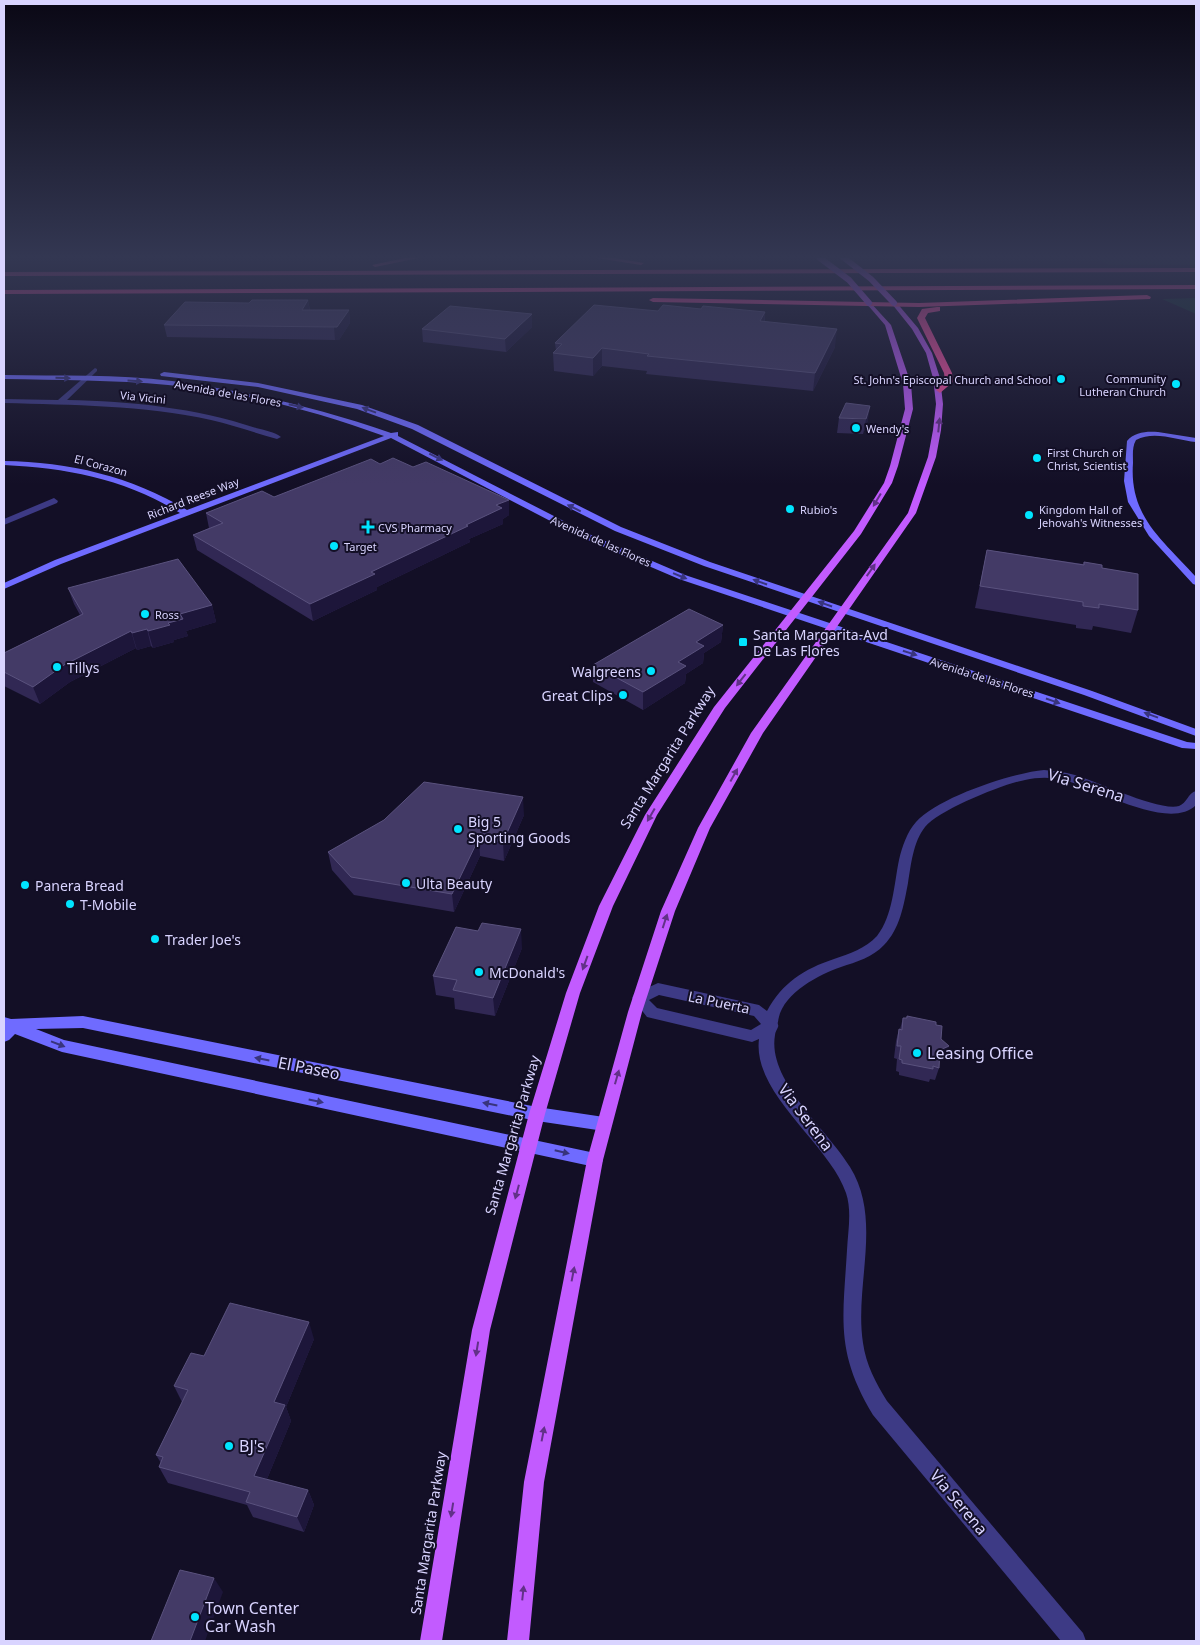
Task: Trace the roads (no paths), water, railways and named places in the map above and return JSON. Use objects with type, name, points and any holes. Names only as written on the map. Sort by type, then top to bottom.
[{"type":"highway","points":[[927,332],[948,373],[949,382],[940,390]]},
{"type":"main road","name":"Santa Margarita Parkway","points":[[431,1641],[480,1330],[529,1144],[574,993],[606,906],[650,815],[720,707],[858,532],[888,483],[909,409],[907,384],[891,332]]},
{"type":"main road","points":[[518,1641],[534,1482],[595,1160],[639,998],[668,911],[704,828],[757,733],[912,513],[925,481],[938,436],[940,390],[930,355],[917,332]]},
{"type":"main road","points":[[4,370],[128,372]]},
{"type":"main road","name":"Avenida de las Flores","points":[[145,373],[258,385],[359,406],[415,427],[618,529],[707,564],[1088,693],[1196,733]]},
{"type":"main road","name":"Avenida de las Flores","points":[[4,377],[86,378],[170,383],[244,394],[338,417],[392,436],[586,536],[682,577],[1186,746],[1196,746]]},
{"type":"main road","name":"Richard Reese Way","points":[[4,586],[58,562],[415,427]]},
{"type":"main road","points":[[1196,440],[1149,434],[1137,436],[1129,444],[1127,473],[1132,501],[1147,526],[1196,582]]},
{"type":"main road","name":"El Corazon","points":[[4,463],[71,468],[103,475],[162,497],[186,513]]},
{"type":"main road","name":"El Paseo","points":[[7,1028],[83,1022],[538,1114],[604,1124]]},
{"type":"main road","name":"El Paseo","points":[[7,1028],[62,1046],[529,1144],[595,1160]]},
{"type":"street","points":[[60,401],[95,370]]},
{"type":"street","name":"Via Vicini","points":[[4,401],[60,401],[173,412],[234,424],[277,437]]},
{"type":"street","points":[[4,522],[54,501]]},
{"type":"street","name":"Via Serena","points":[[1075,1641],[880,1408],[865,1384],[855,1356],[853,1324],[858,1216],[855,1194],[838,1160],[788,1097],[770,1066],[766,1044],[777,1005],[802,980],[816,971],[865,952],[883,938],[890,924],[913,836],[922,820],[930,815],[1014,777],[1039,772],[1062,775],[1161,809],[1179,811],[1193,802],[1196,795]]},
{"type":"street","name":"La Puerta","points":[[658,989],[759,1011],[770,1026],[752,1036],[652,1013],[639,998],[658,989]]},
{"type":"place","name":"St. John's Episcopal Church and School","points":[[1061,379]]},
{"type":"place","name":"Community Lutheran Church","points":[[1176,384]]},
{"type":"place","name":"Wendy's","points":[[856,428]]},
{"type":"place","name":"First Church of Christ, Scientist","points":[[1037,458]]},
{"type":"place","name":"Rubio's","points":[[790,509]]},
{"type":"place","name":"Kingdom Hall of Jehovah's Witnesses","points":[[1029,515]]},
{"type":"place","name":"CVS Pharmacy","points":[[368,527]]},
{"type":"place","name":"Target","points":[[334,546]]},
{"type":"place","name":"Ross","points":[[145,614]]},
{"type":"place","name":"Santa Margarita-Avd De Las Flores","points":[[743,642]]},
{"type":"place","name":"Tillys","points":[[57,667]]},
{"type":"place","name":"Walgreens","points":[[651,671]]},
{"type":"place","name":"Great Clips","points":[[623,695]]},
{"type":"place","name":"Big 5 Sporting Goods","points":[[458,829]]},
{"type":"place","name":"Ulta Beauty","points":[[406,883]]},
{"type":"place","name":"Panera Bread","points":[[25,885]]},
{"type":"place","name":"T-Mobile","points":[[70,904]]},
{"type":"place","name":"Trader Joe's","points":[[155,939]]},
{"type":"place","name":"McDonald's","points":[[479,972]]},
{"type":"place","name":"Leasing Office","points":[[917,1053]]},
{"type":"place","name":"BJ's","points":[[229,1446]]},
{"type":"place","name":"Town Center Car Wash","points":[[195,1617]]}]
